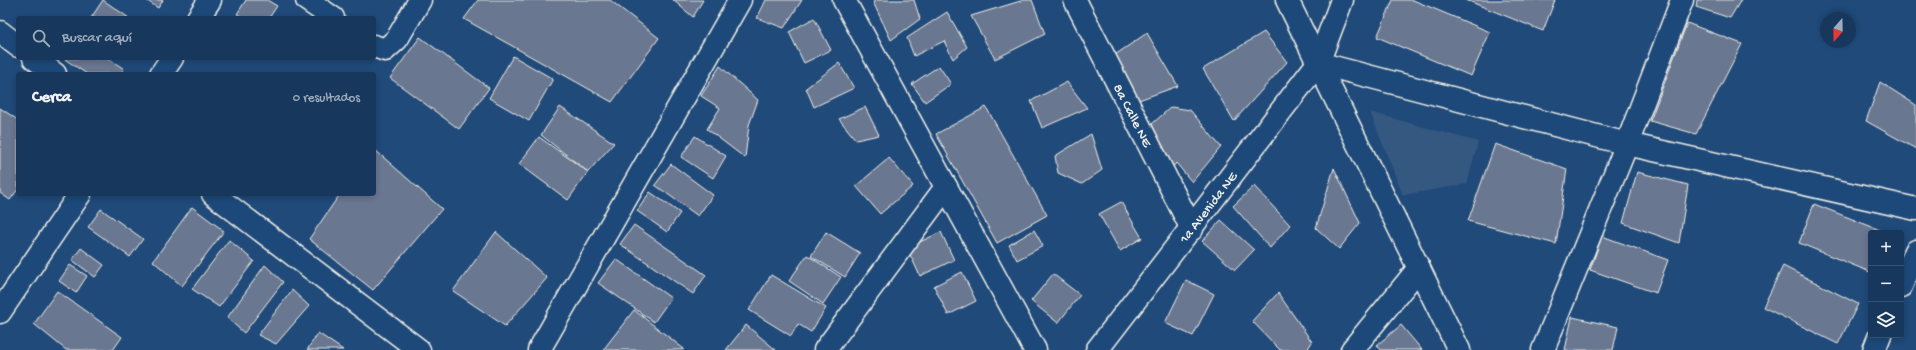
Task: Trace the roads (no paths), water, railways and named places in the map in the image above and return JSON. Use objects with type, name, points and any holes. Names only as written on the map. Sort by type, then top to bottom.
[{"type":"street","points":[[199,16],[210,0]]},
{"type":"street","points":[[307,0],[330,16]]},
{"type":"street","points":[[380,48],[398,39],[420,0]]},
{"type":"street","points":[[539,350],[740,0]]},
{"type":"street","points":[[844,0],[1035,350]]},
{"type":"street","name":"8a Calle NE","points":[[1075,0],[1192,229]]},
{"type":"street","points":[[1287,0],[1459,350]]},
{"type":"street","name":"1a Avenida NE","points":[[1097,350],[1318,64],[1342,0]]},
{"type":"street","points":[[1543,350],[1627,144],[1682,0]]},
{"type":"street","points":[[0,32],[16,44]]},
{"type":"street","points":[[37,60],[52,72]]},
{"type":"street","points":[[162,72],[171,60]]},
{"type":"street","points":[[1318,64],[1627,144],[1916,209]]},
{"type":"street","points":[[825,350],[946,187]]},
{"type":"street","points":[[0,312],[79,196]]},
{"type":"street","points":[[216,196],[419,350]]},
{"type":"street","points":[[1904,279],[1916,251]]},
{"type":"street","points":[[1352,350],[1419,268]]},
{"type":"street","points":[[1874,350],[1879,338]]}]
